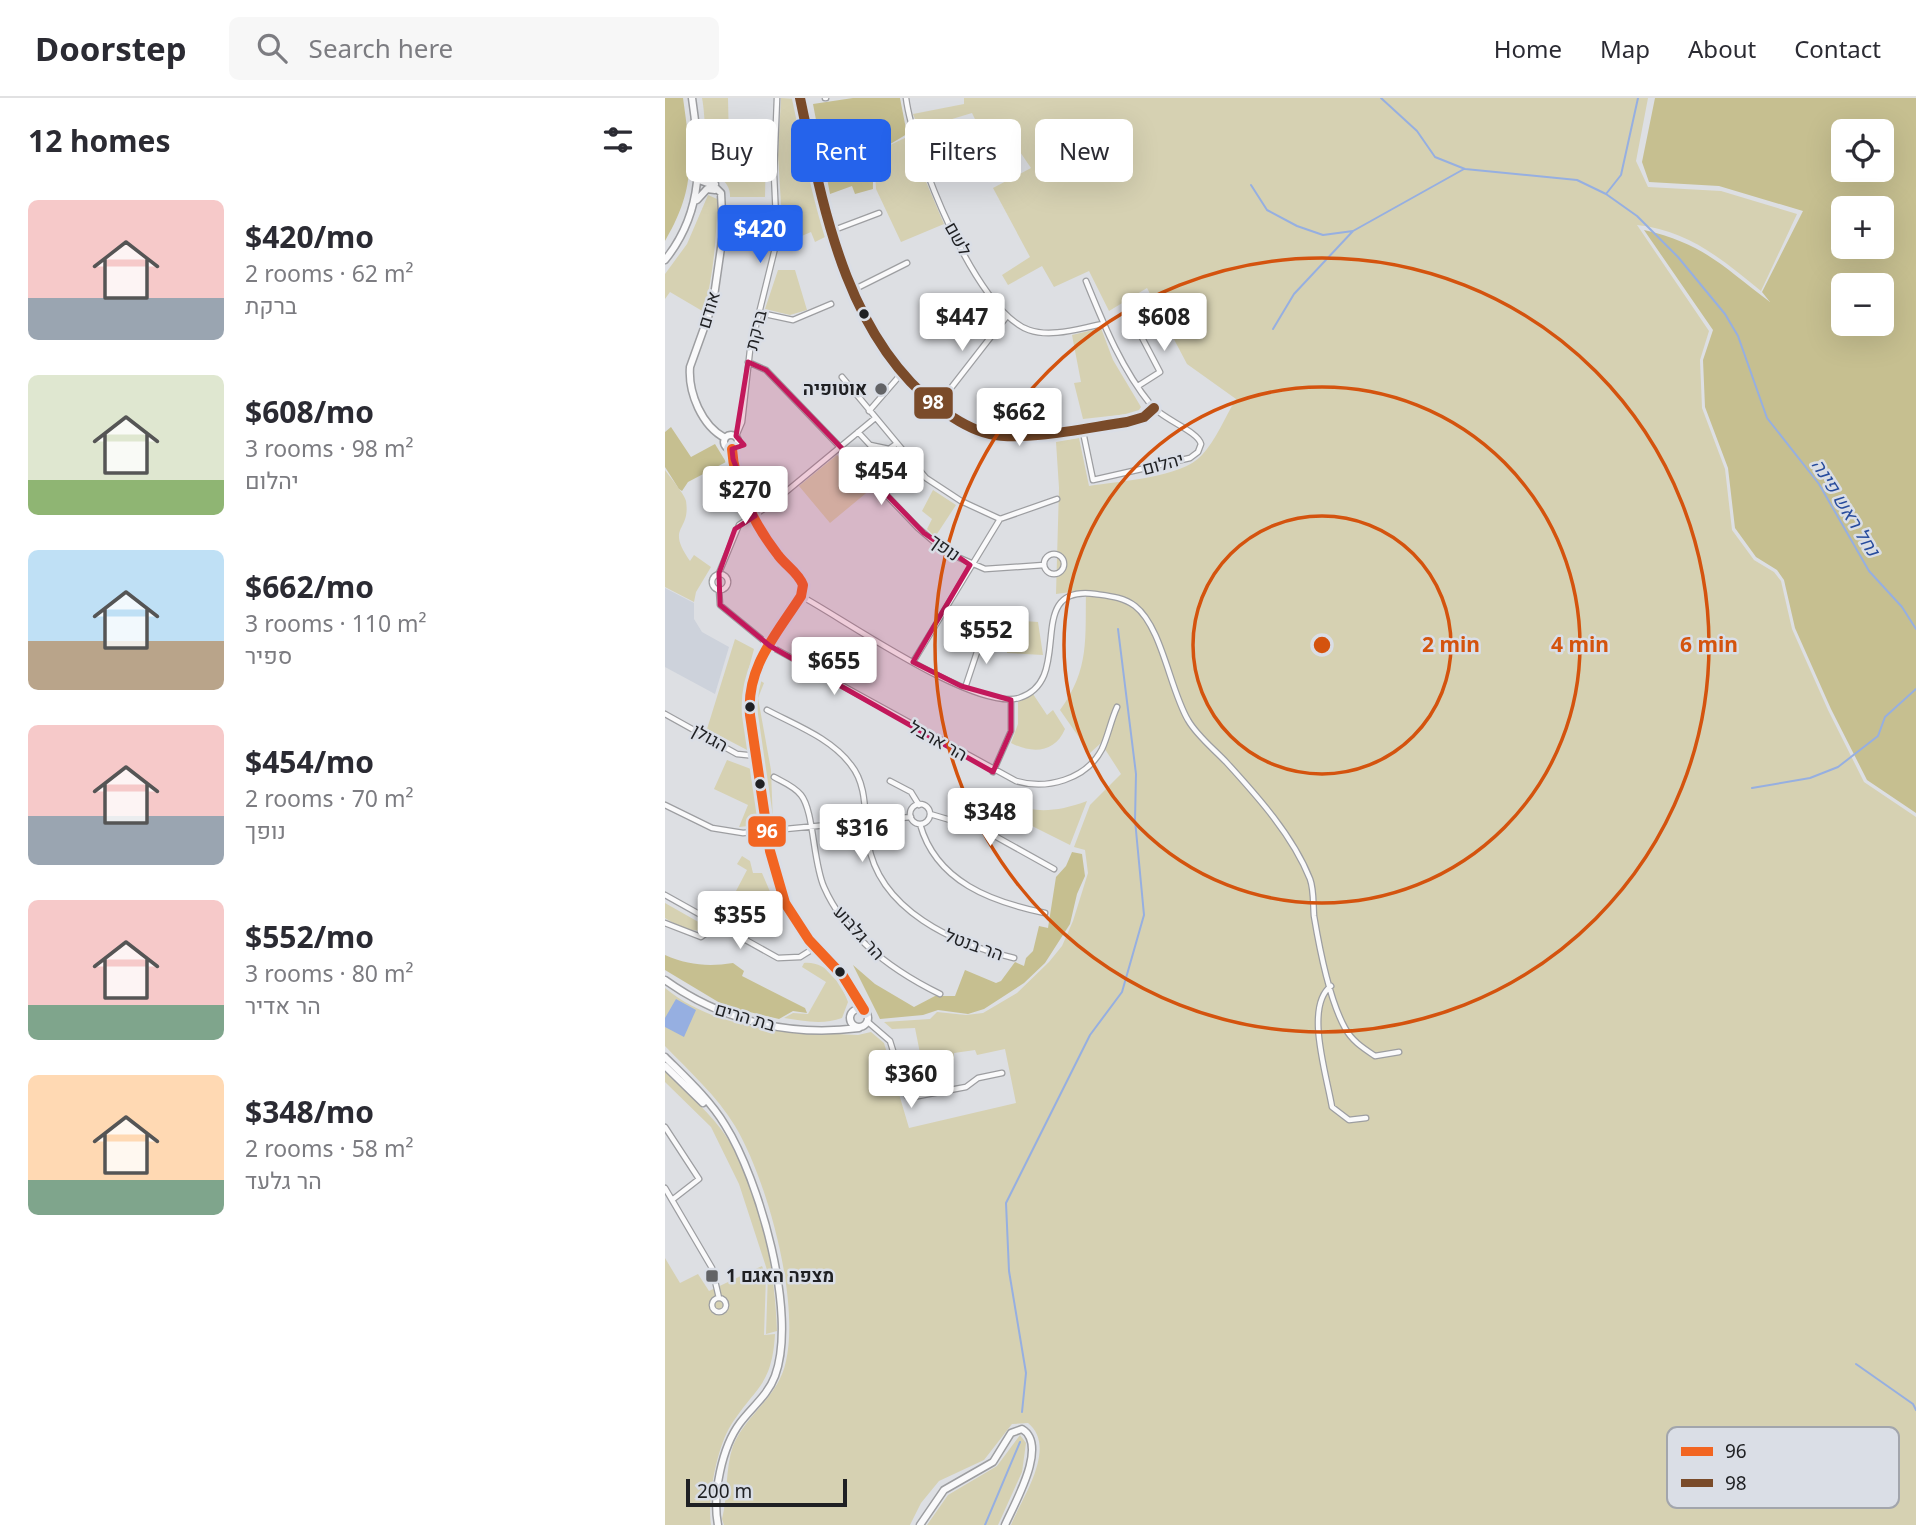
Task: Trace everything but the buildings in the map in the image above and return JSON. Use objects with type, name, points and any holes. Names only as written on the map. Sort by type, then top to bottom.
[{"type":"street","points":[[692,98],[695,119]]},
{"type":"street","name":"ברקת","points":[[736,436],[742,422],[748,362],[777,240],[774,174],[778,98]]},
{"type":"street","points":[[800,98],[820,188],[853,290],[873,332],[902,373],[937,406],[970,427],[993,435],[1021,435],[1137,420],[1154,408]]},
{"type":"street","name":"לשם","points":[[906,98],[918,147],[942,211],[969,261],[1007,316],[1019,326],[1038,333],[1103,324]]},
{"type":"street","points":[[665,260],[686,229],[699,182]]},
{"type":"street","points":[[703,182],[720,191]]},
{"type":"street","points":[[715,182],[720,191]]},
{"type":"street","points":[[694,205],[707,189],[720,191]]},
{"type":"street","name":"אודם","points":[[720,191],[723,234],[719,273],[710,311],[689,367],[689,380],[698,407],[717,434],[725,438],[726,447],[732,449]]},
{"type":"street","points":[[834,230],[879,213]]},
{"type":"street","points":[[853,290],[907,263]]},
{"type":"street","name":"יהלום","points":[[1082,428],[1093,480],[1173,463],[1198,452],[1201,440],[1154,408],[1138,386],[1117,355],[1086,281]]},
{"type":"street","points":[[760,313],[793,320],[831,304]]},
{"type":"street","points":[[1126,307],[1160,372],[1138,386]]},
{"type":"street","points":[[937,406],[1007,316]]},
{"type":"street","name":"נופך","points":[[748,362],[767,370],[932,541],[970,565],[997,570],[1044,565]]},
{"type":"street","points":[[869,411],[902,373]]},
{"type":"street","points":[[842,377],[874,419],[926,478],[961,501],[1000,519]]},
{"type":"street","points":[[719,573],[725,575],[729,581],[726,588],[719,590],[714,587],[712,580],[719,573],[736,529],[755,517],[874,419]]},
{"type":"street","points":[[858,432],[876,447],[889,449],[896,444]]},
{"type":"street","points":[[725,438],[736,436],[739,443],[732,449],[740,487],[776,553],[800,579],[801,596],[753,673],[749,689],[768,830],[785,903],[816,947],[843,976],[864,1010],[868,1022],[890,1041],[903,1090],[910,1097],[966,1087],[978,1078],[1002,1073]]},
{"type":"street","points":[[913,662],[1000,519],[1057,499]]},
{"type":"street","points":[[1051,554],[1061,557],[1064,563],[1061,571],[1053,574],[1044,565],[1051,554]]},
{"type":"street","name":"הר ארבל","points":[[719,590],[720,605],[770,646],[993,772],[1034,786],[1051,785],[1073,776],[1102,748],[1117,707]]},
{"type":"street","points":[[801,596],[913,662],[965,688],[1011,699],[1030,693],[1045,676],[1050,658],[1053,614],[1068,597],[1087,593],[1122,599],[1143,614],[1188,722],[1244,782],[1296,850],[1311,882],[1314,918],[1331,986],[1345,1027],[1357,1044],[1375,1056],[1399,1052]]},
{"type":"street","points":[[965,688],[982,637]]},
{"type":"street","points":[[993,772],[1011,731],[1011,699]]},
{"type":"street","name":"הר בנטל","points":[[767,710],[821,739],[845,758],[861,783],[869,847],[876,866],[911,910],[948,937],[1014,958]]},
{"type":"street","name":"הגולן","points":[[665,714],[738,754],[756,755]]},
{"type":"street","name":"הר גלבוע","points":[[774,777],[800,794],[807,807],[820,878],[838,912],[886,963],[940,994]]},
{"type":"street","points":[[890,780],[911,792],[919,805],[927,808],[930,814],[976,827],[1054,869]]},
{"type":"street","points":[[665,805],[712,828],[743,833],[911,817],[921,824],[930,852],[950,873],[1006,904],[1045,913]]},
{"type":"street","points":[[911,817],[911,811],[919,805]]},
{"type":"street","points":[[921,824],[926,822],[930,814]]},
{"type":"street","points":[[665,895],[778,958],[800,957],[816,947]]},
{"type":"street","points":[[665,923],[701,937],[718,925]]},
{"type":"street","name":"בת הרים","points":[[665,981],[698,1001],[750,1022],[792,1029],[859,1028]]},
{"type":"street","points":[[1331,986],[1318,1002],[1317,1024],[1332,1107],[1349,1120],[1366,1118]]},
{"type":"street","points":[[852,990],[852,1024],[859,1028],[868,1022]]},
{"type":"street","points":[[833,1028],[843,1025],[852,1013],[864,1010]]},
{"type":"street","points":[[665,1057],[712,1107],[735,1142],[760,1206],[775,1258],[780,1351],[771,1384],[729,1441],[717,1507],[718,1525]]},
{"type":"street","points":[[665,1066],[717,1116],[735,1142]]},
{"type":"street","points":[[665,1127],[699,1179],[672,1200]]},
{"type":"street","points":[[665,1188],[712,1268],[719,1298]]},
{"type":"street","points":[[920,1525],[944,1490],[993,1462],[1011,1433],[1023,1429],[1032,1442],[1031,1460],[1023,1488],[1005,1525]]},
{"type":"highlighted area","points":[[748,362],[766,370],[924,533],[970,565],[913,662],[961,686],[1011,700],[1011,731],[993,772],[770,646],[720,605],[719,573],[735,529],[755,516],[733,459],[732,449],[744,445],[736,436]]},
{"type":"shaded area","points":[[665,98],[683,98],[687,187],[665,241]]},
{"type":"shaded area","points":[[702,98],[728,98],[728,119],[704,119]]},
{"type":"shaded area","points":[[781,98],[796,99],[799,119],[791,119],[791,182],[813,182],[829,235],[815,242],[811,232],[790,241],[783,236],[778,155]]},
{"type":"shaded area","points":[[853,98],[900,98],[905,135],[891,144],[891,119],[816,119],[813,104]]},
{"type":"shaded area","points":[[964,98],[1648,98],[1636,161],[1648,187],[1721,191],[1797,214],[1761,291],[1719,258],[1689,240],[1673,233],[1637,225],[1709,331],[1700,360],[1702,408],[1725,469],[1732,530],[1754,560],[1774,572],[1781,581],[1792,629],[1864,782],[1916,817],[1916,1525],[1011,1525],[1039,1459],[1040,1445],[1036,1433],[1028,1423],[1012,1424],[984,1460],[939,1481],[921,1503],[910,1525],[724,1525],[722,1519],[733,1446],[782,1374],[789,1336],[788,1306],[778,1240],[747,1149],[720,1104],[665,1046],[665,988],[686,1003],[733,1022],[807,1032],[858,1035],[871,1032],[884,1043],[909,1128],[1016,1103],[1005,1049],[977,1055],[975,1050],[954,1053],[954,1060],[923,1068],[915,1028],[892,1029],[884,1022],[930,1019],[937,1012],[966,1015],[983,1013],[1017,993],[1049,962],[1062,946],[1073,921],[1088,873],[1085,850],[1074,847],[1090,805],[1121,774],[1101,743],[1090,753],[1060,710],[1077,681],[1081,667],[1085,638],[1086,590],[1056,594],[1059,488],[1056,442],[1079,438],[1089,486],[1165,474],[1193,463],[1202,455],[1236,399],[1187,364],[1147,288],[1109,311],[1089,271],[1054,287],[1042,266],[1008,285],[1002,275],[1030,257],[993,188],[1004,182],[1021,182],[1021,173],[1031,168],[1021,153],[1021,119],[975,119],[972,113],[952,119],[915,119],[913,114],[964,104]]},
{"type":"shaded area","points":[[1655,98],[1916,98],[1916,813],[1867,780],[1831,709],[1795,628],[1784,580],[1777,570],[1756,557],[1735,528],[1728,468],[1705,407],[1703,360],[1713,330],[1644,230],[1683,242],[1712,258],[1770,302],[1762,292],[1803,211],[1719,186],[1649,182],[1642,162]]},
{"type":"shaded area","points":[[905,138],[905,182],[926,182],[944,224],[901,242],[876,189],[876,182],[891,182],[891,145]]},
{"type":"shaded area","points":[[765,182],[765,197],[730,197],[725,183]]},
{"type":"shaded area","points":[[828,182],[874,182],[873,189],[855,194],[852,186],[830,194]]},
{"type":"shaded area","points":[[708,195],[717,199],[717,214],[712,270],[704,312],[670,292],[665,299],[665,274],[687,244]]},
{"type":"shaded area","points":[[778,270],[795,270],[807,310],[790,315],[765,309]]},
{"type":"shaded area","points":[[1101,328],[1113,360],[1141,407],[1137,413],[1083,419],[1074,383],[1081,382],[1072,335]]},
{"type":"shaded area","points":[[671,427],[691,457],[715,444],[726,462],[688,482],[682,491],[665,467],[665,432]]},
{"type":"shaded area","points":[[837,455],[871,489],[830,523],[799,486]]},
{"type":"shaded area","points":[[665,470],[686,501],[687,511],[679,535],[683,549],[690,561],[694,555],[711,567],[696,592],[694,602],[665,587]]},
{"type":"shaded area","points":[[933,490],[956,505],[935,537],[927,529],[932,519],[922,511]]},
{"type":"shaded area","points":[[665,588],[694,603],[694,619],[702,632],[729,647],[715,694],[665,667]]},
{"type":"shaded area","points":[[1007,620],[1038,622],[1043,655],[1007,653]]},
{"type":"shaded area","points":[[735,639],[754,649],[745,683],[749,751],[707,729]]},
{"type":"shaded area","points":[[759,680],[764,683],[758,698],[771,770],[773,824],[754,700]]},
{"type":"shaded area","points":[[1033,694],[1047,715],[1053,710],[1065,729],[1055,743],[1035,750],[1011,743],[1018,724],[1018,702]]},
{"type":"shaded area","points":[[727,760],[751,769],[759,825],[739,827],[748,805],[714,789]]},
{"type":"shaded area","points":[[990,795],[1015,806],[1038,810],[1073,806],[1087,801],[1070,845],[986,803]]},
{"type":"shaded area","points":[[1072,852],[1082,854],[1085,876],[1077,894],[1070,924],[1045,963],[1024,983],[984,1009],[968,1014],[938,1010],[923,1015],[880,1019],[853,965],[875,984],[914,1007],[935,996],[955,996],[965,970],[996,983],[1001,981],[1015,962],[1024,966],[1026,958],[1033,951],[1039,926],[1048,928],[1056,877],[1066,866]]},
{"type":"shaded area","points":[[742,856],[750,861],[753,873],[762,873],[774,901],[755,901],[736,891],[747,870],[737,864]]},
{"type":"shaded area","points":[[665,903],[709,928],[692,930],[670,921],[665,918]]},
{"type":"shaded area","points":[[665,955],[698,964],[733,963],[744,971],[742,976],[805,1008],[807,1013],[793,1011],[779,1019],[725,1006],[665,970]]},
{"type":"shaded area","points":[[804,963],[820,965],[837,980],[848,1002],[842,1018],[820,1022],[784,1018],[793,1013],[808,1014],[826,982],[802,967]]},
{"type":"shaded area","points":[[665,1072],[714,1121],[728,1139],[749,1182],[769,1257],[777,1331],[766,1334],[768,1273],[739,1184],[711,1127],[665,1082]]},
{"type":"shaded area","points":[[665,1258],[680,1283],[698,1274],[709,1291],[762,1266],[766,1276],[764,1335],[775,1334],[770,1365],[761,1384],[731,1425],[721,1446],[712,1488],[711,1525],[665,1525]]},
{"type":"shaded area","points":[[1020,1435],[1026,1443],[1022,1472],[998,1525],[927,1525],[948,1495],[997,1466]]},
{"type":"water","points":[[676,999],[696,1010],[684,1037],[665,1027],[665,1018]]},
{"type":"waterway","points":[[1381,98],[1417,131],[1435,157],[1465,169],[1577,180],[1606,194]]},
{"type":"waterway","name":"נחל ראש פינה","points":[[1638,98],[1621,175],[1606,194],[1637,216],[1678,257],[1725,314],[1738,336],[1767,418],[1819,484],[1869,571],[1902,607],[1916,629]]},
{"type":"waterway","points":[[1273,329],[1294,294],[1353,231],[1464,169]]},
{"type":"waterway","points":[[1251,185],[1267,210],[1297,226],[1323,235],[1353,231]]},
{"type":"waterway","points":[[1022,1412],[1026,1373],[1009,1271],[1006,1203],[1090,1035],[1122,992],[1144,915],[1135,820],[1136,774],[1118,629]]},
{"type":"waterway","points":[[1752,788],[1810,778],[1838,767],[1878,736],[1885,717],[1916,689]]},
{"type":"waterway","points":[[1856,1364],[1913,1404],[1916,1410]]},
{"type":"waterway","points":[[985,1525],[1020,1442]]},
{"type":"transit line","name":"98","points":[[800,98],[829,224],[860,306],[880,344],[906,377],[938,407],[976,430],[1004,436],[1058,433],[1127,422],[1144,417],[1154,408]]},
{"type":"transit line","name":"96","points":[[732,449],[737,477],[754,519],[781,559],[803,585],[801,596],[765,652],[753,682],[750,698],[750,715],[770,851],[785,903],[809,940],[843,976],[864,1010]]},
{"type":"place","name":"אוטופיה","points":[[881,389]]},
{"type":"place","name":"מצפה האגם 1","points":[[712,1276]]}]
